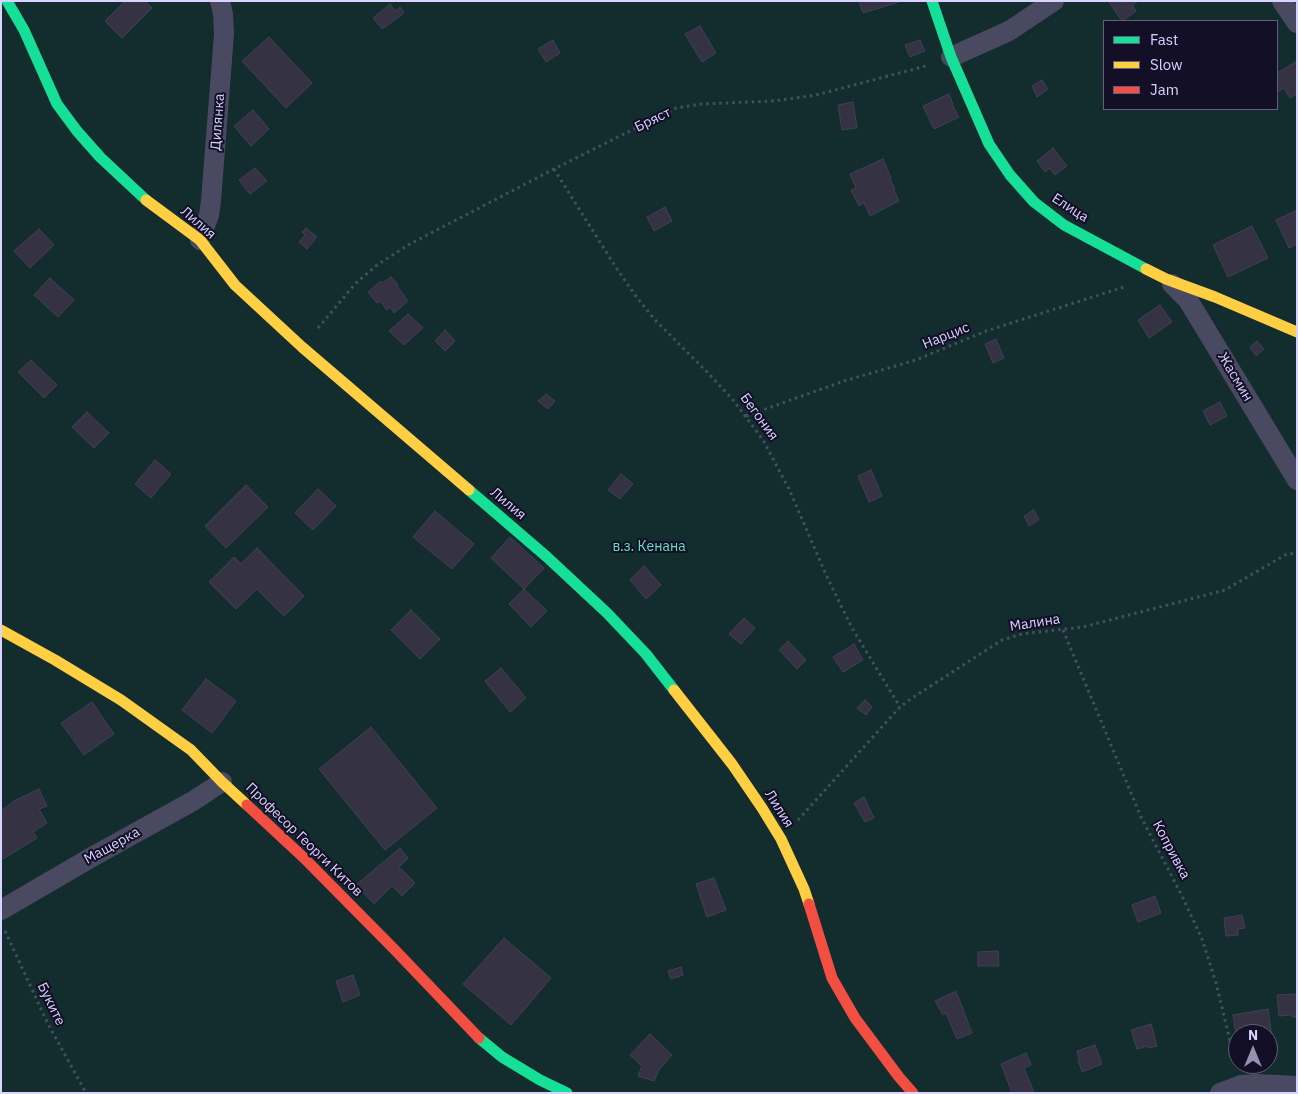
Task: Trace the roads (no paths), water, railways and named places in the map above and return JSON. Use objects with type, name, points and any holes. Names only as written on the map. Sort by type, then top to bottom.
[{"type":"street","name":"Лилия","points":[[6,1],[24,30],[56,104],[100,157],[144,199],[200,240],[235,285],[302,348],[547,557],[607,612],[646,654],[732,764],[781,839],[804,889],[832,978],[855,1018],[913,1093]]},
{"type":"street","name":"Елица","points":[[932,1],[951,58],[989,144],[1010,175],[1034,202],[1064,225],[1159,275],[1297,332]]},
{"type":"street","points":[[951,58],[1009,31],[1054,1]]},
{"type":"street","points":[[1282,1],[1297,24]]},
{"type":"street","name":"Дилянка","points":[[200,240],[212,201],[226,5]]},
{"type":"street","name":"Жасмин","points":[[1159,275],[1188,300],[1297,480]]},
{"type":"street","name":"Професор Георги Китов","points":[[1,630],[121,700],[191,750],[222,782],[310,864],[394,949],[474,1035],[502,1057],[540,1080],[567,1093]]},
{"type":"street","name":"Мащерка","points":[[1,910],[222,782]]},
{"type":"street","points":[[1220,1093],[1241,1085],[1297,1086]]},
{"type":"park label","name":"в.з. Кенана","points":[[649,547]]}]
